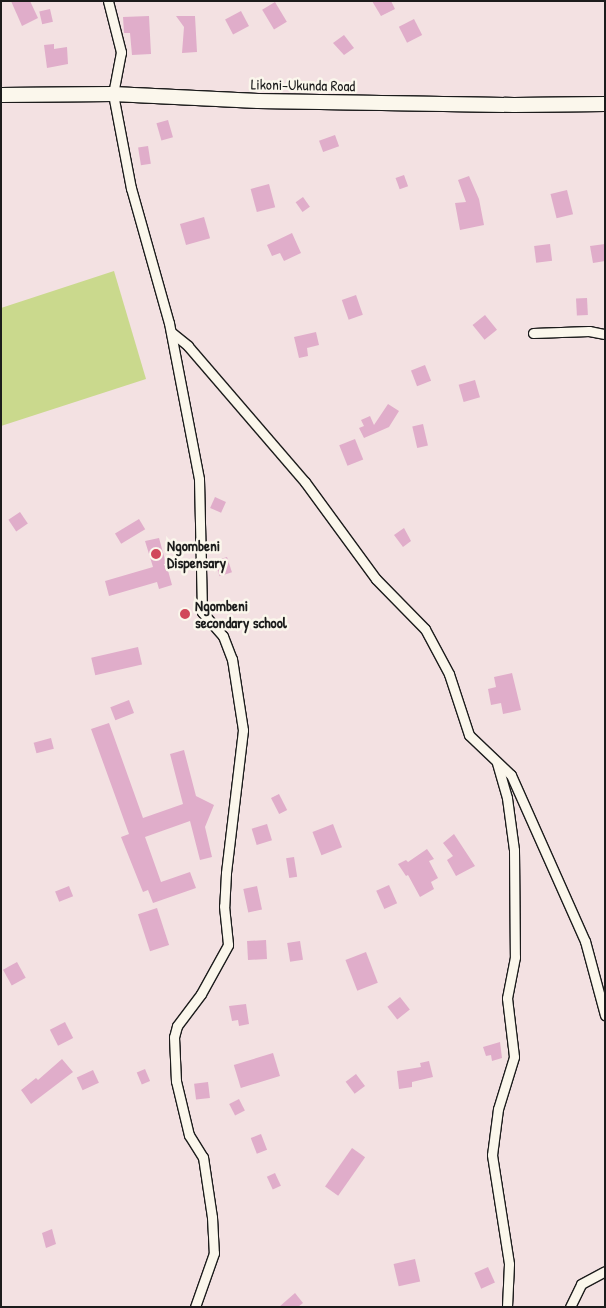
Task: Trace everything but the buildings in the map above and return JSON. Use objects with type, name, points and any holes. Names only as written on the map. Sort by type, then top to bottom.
[{"type":"highway","name":"Likoni-Ukunda Road","points":[[1,95],[114,94],[258,101],[605,104]]},
{"type":"street","points":[[108,1],[122,52],[114,94],[131,188],[171,332],[200,479],[202,612],[223,636],[232,659],[243,730],[226,873],[224,906],[228,945],[201,994],[177,1026],[174,1036],[176,1081],[189,1135],[203,1157],[212,1217],[214,1253],[195,1307]]},
{"type":"street","points":[[171,332],[188,346],[305,482],[376,580],[425,629],[449,674],[469,735],[511,775],[585,942],[605,1015]]},
{"type":"street","points":[[533,333],[589,332],[605,334]]},
{"type":"street","points":[[496,760],[507,798],[514,850],[515,957],[507,998],[514,1057],[498,1109],[492,1155],[509,1264],[507,1307]]},
{"type":"street","points":[[570,1307],[581,1284],[605,1271]]},
{"type":"green space","points":[[114,271],[146,379],[1,426],[1,308]]},
{"type":"place","name":"Ngombeni Dispensary","points":[[156,554]]},
{"type":"place","name":"Ngombeni secondary school","points":[[185,614]]}]
